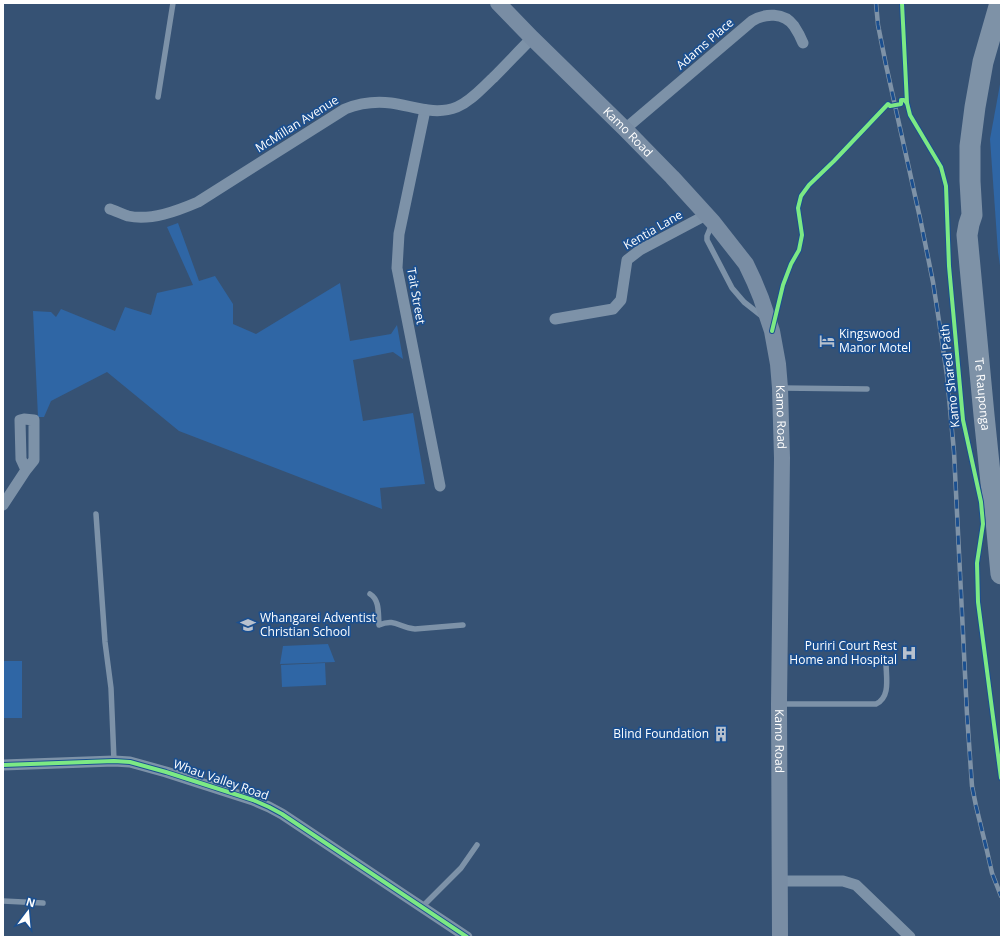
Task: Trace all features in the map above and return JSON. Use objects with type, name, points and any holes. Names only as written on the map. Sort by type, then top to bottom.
[{"type":"highway","name":"Te Rauponga","points":[[1000,3],[983,62],[975,107],[970,146],[970,180],[972,215],[976,224],[979,242],[999,428],[1001,460]]},
{"type":"highway","name":"Te Rauponga","points":[[972,215],[967,235],[996,488],[1001,574]]},
{"type":"main road","name":"Kamo Road","points":[[498,3],[672,177],[709,219],[746,264],[761,298],[768,320],[774,343],[780,388],[782,466],[780,937]]},
{"type":"street","name":"Adams Place","points":[[625,129],[758,17],[773,15],[782,17],[789,21],[794,26],[803,44]]},
{"type":"street","name":"McMillan Avenue","points":[[110,209],[128,216],[138,217],[164,214],[198,202],[345,109],[356,105],[384,102],[437,111],[458,107],[479,91],[532,38]]},
{"type":"street","name":"Tait Street","points":[[425,110],[399,234],[397,268],[440,486]]},
{"type":"street","name":"Kentia Lane","points":[[555,320],[613,309],[621,300],[627,260],[640,250],[709,219]]},
{"type":"street","points":[[3,505],[26,470]]},
{"type":"street","name":"Whau Valley Road","points":[[3,765],[114,761],[130,762],[253,800],[282,814],[467,937]]},
{"type":"street","points":[[780,881],[843,881],[856,885],[910,937]]},
{"type":"lane","points":[[158,97],[172,3]]},
{"type":"lane","points":[[709,219],[708,240],[732,288],[744,302],[768,320]]},
{"type":"lane","points":[[780,388],[867,389]]},
{"type":"lane","points":[[96,514],[105,642],[110,688],[114,761]]},
{"type":"lane","points":[[370,594],[374,596],[377,601],[379,625],[386,622],[396,623],[414,629],[463,625]]},
{"type":"lane","points":[[780,704],[876,704],[883,700],[886,693],[886,663]]},
{"type":"lane","points":[[422,907],[461,868],[477,846]]},
{"type":"lane","points":[[3,901],[43,903]]},
{"type":"shaded area","points":[[1001,79],[1001,272],[998,252],[990,139]]},
{"type":"shaded area","points":[[178,223],[199,281],[215,276],[233,304],[233,324],[256,334],[340,283],[350,341],[391,334],[397,325],[403,359],[393,352],[353,360],[363,421],[413,413],[425,484],[380,488],[382,509],[179,431],[107,372],[51,401],[44,417],[38,417],[33,311],[51,312],[56,317],[61,309],[115,331],[125,307],[151,315],[157,293],[193,285],[167,227]]},
{"type":"shaded area","points":[[328,644],[335,662],[280,664],[283,646]]},
{"type":"shaded area","points":[[3,661],[22,661],[22,718],[3,718]]},
{"type":"shaded area","points":[[325,663],[326,685],[282,687],[281,665]]},
{"type":"railway","points":[[876,3],[878,25],[886,65],[933,282],[947,376],[954,452],[972,786],[992,873],[1001,896]]},
{"type":"cycle path","name":"Kamo Shared Path","points":[[902,3],[907,103],[910,115],[941,167],[946,186],[949,266],[963,420],[981,502],[983,524],[977,563],[978,602],[1001,778]]},
{"type":"cycle path","points":[[772,331],[783,285],[791,264],[799,250],[802,235],[798,208],[801,196],[809,185],[888,104],[890,106],[901,104],[901,100],[904,100],[907,103]]},
{"type":"cycle path","points":[[3,765],[114,761],[130,762],[253,800],[282,814],[467,937]]},
{"type":"place","name":"Kingswood Manor Motel","points":[[827,341]]},
{"type":"place","name":"Whangarei Adventist Christian School","points":[[248,625]]},
{"type":"place","name":"Puriri Court Rest Home and Hospital","points":[[909,653]]},
{"type":"place","name":"Blind Foundation","points":[[721,734]]}]
